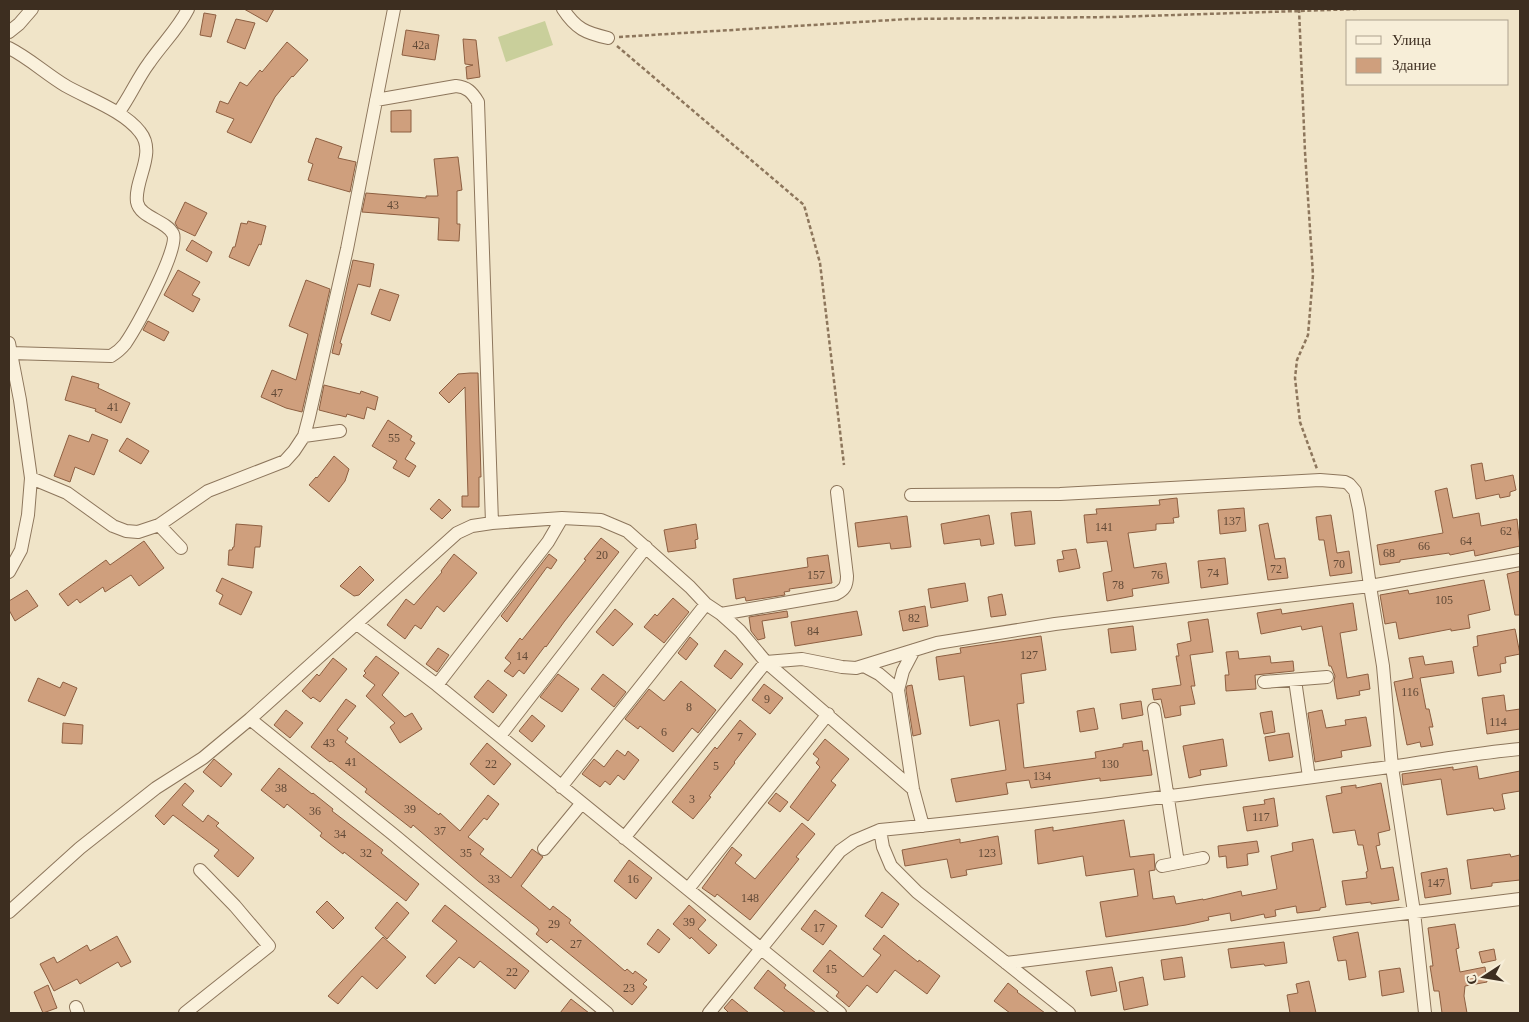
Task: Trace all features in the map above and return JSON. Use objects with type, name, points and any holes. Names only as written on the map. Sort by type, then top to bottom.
[{"type":"street","points":[[9,32],[32,9]]},
{"type":"street","points":[[118,113],[148,63],[176,30],[188,9]]},
{"type":"street","points":[[31,478],[67,493],[112,526],[126,531],[138,532],[159,525],[208,492],[285,461],[294,451],[304,436],[347,249],[394,9]]},
{"type":"street","points":[[563,9],[576,26],[586,33],[608,38]]},
{"type":"street","points":[[9,48],[64,85],[118,113],[138,129],[143,136],[146,155],[138,191],[138,203],[143,211],[170,229],[174,235],[175,242],[169,260],[144,313],[124,345],[111,356],[10,348],[31,478],[28,516],[21,550],[9,572]]},
{"type":"street","points":[[376,100],[456,86],[465,87],[478,102],[492,523]]},
{"type":"street","points":[[304,436],[340,431]]},
{"type":"street","points":[[911,495],[1060,494],[1320,480],[1345,482],[1353,487],[1359,509],[1383,666],[1392,767],[1414,912],[1425,1013]]},
{"type":"street","points":[[721,614],[836,594],[843,590],[847,584],[847,576],[837,492]]},
{"type":"street","points":[[436,685],[548,542],[562,518]]},
{"type":"street","points":[[9,912],[80,848],[156,788],[203,758],[250,719],[456,533],[472,526],[492,523],[562,518],[601,520],[627,531],[706,604],[740,630],[766,662],[913,788]]},
{"type":"street","points":[[159,525],[181,548]]},
{"type":"street","points":[[500,736],[646,547]]},
{"type":"street","points":[[624,838],[766,662],[802,658],[842,667],[856,668],[937,643],[1055,624],[1370,586],[1520,560]]},
{"type":"street","points":[[561,787],[706,604]]},
{"type":"street","points":[[357,624],[500,736],[581,804],[840,1013]]},
{"type":"street","points":[[914,650],[903,671],[898,690],[913,788],[923,826]]},
{"type":"street","points":[[864,666],[879,674],[898,690]]},
{"type":"street","points":[[1264,682],[1328,677]]},
{"type":"street","points":[[1295,680],[1309,777]]},
{"type":"street","points":[[1154,709],[1178,863]]},
{"type":"street","points":[[688,889],[828,714]]},
{"type":"street","points":[[250,719],[394,835],[607,1013]]},
{"type":"street","points":[[709,1013],[840,850],[854,841],[880,830],[1168,797],[1520,749]]},
{"type":"street","points":[[544,849],[581,804]]},
{"type":"street","points":[[880,830],[882,847],[892,866],[917,892],[1069,1013]]},
{"type":"street","points":[[1162,866],[1203,858]]},
{"type":"street","points":[[185,1013],[270,946],[200,870]]},
{"type":"street","points":[[1006,962],[1520,899]]},
{"type":"path","points":[[608,38],[908,20],[1113,17],[1360,9]]},
{"type":"path","points":[[1299,10],[1313,275],[1308,336],[1297,360],[1295,378],[1300,422],[1320,480]]},
{"type":"path","points":[[608,38],[804,205],[820,263],[844,465]]},
{"type":"green space","points":[[545,21],[553,45],[506,62],[498,37]]},
{"type":"building","points":[[244,9],[274,9],[267,22]]},
{"type":"building","points":[[204,13],[216,15],[211,37],[200,35]]},
{"type":"building","points":[[236,19],[255,23],[245,49],[227,42]]},
{"type":"building","points":[[406,30],[439,35],[435,60],[402,55]]},
{"type":"building","points":[[463,39],[476,40],[480,77],[467,79],[466,67],[473,65],[465,64]]},
{"type":"building","points":[[287,42],[308,60],[275,97],[251,143],[227,132],[234,119],[216,112],[220,101],[228,104],[240,82],[247,86],[260,70],[262,72]]},
{"type":"building","points":[[411,110],[411,132],[391,132],[391,111]]},
{"type":"building","points":[[316,138],[342,147],[338,158],[356,162],[350,192],[308,180],[313,164],[308,162]]},
{"type":"building","points":[[458,157],[462,190],[457,191],[457,224],[460,224],[459,241],[438,240],[439,218],[362,212],[366,193],[426,198],[426,196],[438,196],[434,159]]},
{"type":"building","points":[[185,202],[207,213],[195,236],[178,228],[175,223]]},
{"type":"building","points":[[248,221],[266,226],[261,245],[259,244],[249,266],[229,257],[233,247],[235,247],[241,223],[247,224]]},
{"type":"building","points":[[192,240],[212,252],[207,262],[186,250]]},
{"type":"building","points":[[353,260],[374,264],[370,287],[358,284],[340,343],[342,344],[339,355],[332,353]]},
{"type":"building","points":[[178,270],[200,282],[192,295],[200,299],[193,312],[164,295]]},
{"type":"building","points":[[306,280],[330,289],[302,412],[286,408],[261,397],[272,370],[296,380],[308,334],[289,326]]},
{"type":"building","points":[[380,289],[399,295],[390,321],[371,314]]},
{"type":"building","points":[[148,321],[169,332],[164,341],[143,330]]},
{"type":"building","points":[[478,373],[481,477],[479,477],[479,507],[462,507],[462,496],[468,496],[465,387],[449,403],[439,393],[458,374]]},
{"type":"building","points":[[72,376],[99,384],[98,388],[130,403],[121,423],[95,411],[96,409],[65,400]]},
{"type":"building","points":[[324,385],[360,394],[361,391],[378,397],[375,410],[367,407],[364,419],[347,414],[346,417],[319,410]]},
{"type":"building","points":[[388,420],[412,436],[410,440],[415,443],[405,459],[416,466],[409,477],[393,468],[397,461],[372,446]]},
{"type":"building","points":[[92,434],[108,440],[94,475],[75,467],[70,482],[54,476],[69,435],[89,442]]},
{"type":"building","points":[[127,438],[149,451],[141,464],[119,451]]},
{"type":"building","points":[[334,456],[349,469],[345,481],[329,502],[309,485]]},
{"type":"building","points":[[1482,463],[1485,481],[1513,475],[1516,490],[1510,492],[1510,496],[1500,498],[1499,494],[1476,499],[1471,465]]},
{"type":"building","points":[[1447,488],[1453,518],[1479,513],[1481,526],[1517,519],[1520,546],[1475,556],[1474,550],[1450,555],[1449,553],[1400,560],[1400,562],[1380,565],[1377,545],[1443,533],[1435,491]]},
{"type":"building","points":[[1177,498],[1179,517],[1173,518],[1174,523],[1156,524],[1156,530],[1128,533],[1134,568],[1166,563],[1169,583],[1132,589],[1133,596],[1107,601],[1103,573],[1112,571],[1107,541],[1087,543],[1084,515],[1097,514],[1096,509],[1160,505],[1159,500]]},
{"type":"building","points":[[439,499],[451,510],[442,519],[430,509]]},
{"type":"building","points":[[1244,508],[1246,531],[1220,534],[1218,510]]},
{"type":"building","points":[[1031,511],[1035,544],[1015,546],[1011,513]]},
{"type":"building","points":[[989,515],[994,544],[981,546],[980,539],[944,544],[941,524]]},
{"type":"building","points":[[1331,515],[1337,553],[1349,551],[1352,573],[1330,576],[1324,540],[1319,540],[1316,517]]},
{"type":"building","points":[[907,516],[911,547],[891,549],[890,543],[858,547],[855,523]]},
{"type":"building","points":[[1268,523],[1275,559],[1285,558],[1288,578],[1268,580],[1259,525]]},
{"type":"building","points":[[236,524],[262,526],[260,547],[255,547],[253,568],[228,565],[229,550],[232,550],[234,547]]},
{"type":"building","points":[[696,524],[698,539],[695,540],[696,548],[668,552],[664,530]]},
{"type":"building","points":[[601,538],[619,552],[524,674],[519,670],[513,677],[504,671],[511,663],[505,658],[520,638],[522,640],[586,560],[584,559]]},
{"type":"building","points":[[144,541],[164,568],[139,586],[131,575],[105,592],[103,587],[80,603],[77,599],[68,606],[59,594],[106,560],[110,565]]},
{"type":"building","points":[[1076,549],[1080,568],[1059,572],[1057,560],[1064,559],[1062,551]]},
{"type":"building","points":[[454,554],[477,573],[444,612],[437,606],[421,629],[415,625],[405,639],[387,625],[406,599],[414,605],[442,572]]},
{"type":"building","points":[[549,554],[557,560],[551,569],[547,567],[507,622],[501,616]]},
{"type":"building","points":[[828,555],[832,583],[789,589],[790,591],[784,592],[785,595],[746,601],[745,597],[736,599],[733,579],[808,567],[807,558]]},
{"type":"building","points":[[1225,558],[1228,584],[1201,588],[1198,561]]},
{"type":"building","points":[[360,566],[374,580],[359,595],[354,596],[340,586]]},
{"type":"building","points":[[1520,571],[1520,615],[1515,615],[1507,574]]},
{"type":"building","points":[[222,578],[252,592],[241,615],[219,604],[223,595],[216,591]]},
{"type":"building","points":[[1484,580],[1490,610],[1468,615],[1470,628],[1451,631],[1451,629],[1399,639],[1396,622],[1385,624],[1380,595],[1408,590],[1409,594]]},
{"type":"building","points":[[965,583],[968,601],[931,608],[928,589]]},
{"type":"building","points":[[27,590],[38,606],[15,621],[9,610],[9,601]]},
{"type":"building","points":[[1002,594],[1006,615],[991,617],[988,597]]},
{"type":"building","points":[[673,598],[689,612],[664,643],[644,627]]},
{"type":"building","points":[[1353,603],[1357,630],[1340,633],[1347,678],[1368,674],[1370,689],[1359,691],[1360,695],[1337,699],[1335,676],[1331,666],[1329,666],[1322,626],[1302,630],[1301,626],[1261,634],[1257,613],[1281,609],[1282,614]]},
{"type":"building","points":[[925,606],[928,626],[903,631],[899,611]]},
{"type":"building","points":[[615,609],[633,624],[613,646],[596,632]]},
{"type":"building","points":[[787,611],[788,617],[762,621],[765,638],[758,640],[751,631],[749,617]]},
{"type":"building","points":[[857,611],[862,635],[795,646],[791,622]]},
{"type":"building","points":[[1208,619],[1213,652],[1190,655],[1195,686],[1191,686],[1195,704],[1180,706],[1181,715],[1165,718],[1161,699],[1154,700],[1152,689],[1181,685],[1176,656],[1179,656],[1177,644],[1191,641],[1188,622]]},
{"type":"building","points":[[1133,626],[1136,650],[1111,653],[1108,629]]},
{"type":"building","points":[[1515,629],[1520,654],[1505,657],[1506,663],[1500,664],[1501,672],[1478,676],[1473,647],[1478,646],[1477,636]]},
{"type":"building","points":[[1041,636],[1046,670],[1021,674],[1024,703],[1017,704],[1024,768],[1096,758],[1095,752],[1123,747],[1123,744],[1142,741],[1143,751],[1148,750],[1152,775],[1100,781],[1100,778],[1031,788],[1029,780],[1006,783],[1008,794],[956,802],[951,779],[1006,770],[999,720],[970,726],[964,676],[939,680],[936,657],[961,653],[960,648]]},
{"type":"building","points":[[690,637],[698,644],[686,660],[678,653]]},
{"type":"building","points":[[438,648],[449,655],[437,672],[426,664]]},
{"type":"building","points":[[725,650],[743,664],[731,679],[714,666]]},
{"type":"building","points":[[1238,651],[1239,659],[1270,656],[1271,663],[1293,661],[1294,671],[1255,675],[1256,689],[1226,691],[1225,675],[1229,675],[1226,652]]},
{"type":"building","points":[[376,656],[399,673],[382,695],[405,717],[412,713],[422,729],[400,743],[390,727],[395,723],[366,696],[375,685],[363,676],[366,673],[364,671]]},
{"type":"building","points":[[1423,656],[1425,665],[1452,661],[1454,673],[1420,678],[1426,709],[1429,709],[1433,727],[1429,727],[1433,745],[1421,747],[1420,742],[1407,745],[1394,682],[1413,678],[1409,658]]},
{"type":"building","points":[[333,658],[347,669],[320,702],[313,697],[311,699],[302,691],[317,674],[319,676]]},
{"type":"building","points":[[558,674],[579,689],[562,712],[540,697]]},
{"type":"building","points":[[603,674],[626,692],[614,707],[591,689]]},
{"type":"building","points":[[38,678],[60,688],[63,682],[77,688],[65,716],[28,701]]},
{"type":"building","points":[[488,680],[507,695],[493,713],[474,697]]},
{"type":"building","points":[[681,681],[716,710],[698,733],[692,728],[673,752],[640,726],[638,729],[625,719],[649,689],[664,701]]},
{"type":"building","points":[[764,684],[783,698],[770,714],[752,700]]},
{"type":"building","points":[[912,685],[921,734],[913,736],[906,690],[907,686]]},
{"type":"building","points":[[1504,695],[1506,711],[1520,709],[1520,729],[1487,734],[1482,698]]},
{"type":"building","points":[[346,699],[356,706],[337,730],[348,738],[345,742],[439,815],[440,813],[460,831],[488,795],[499,804],[487,820],[484,818],[468,837],[484,849],[480,854],[511,878],[532,849],[543,857],[521,886],[550,910],[553,906],[571,920],[569,923],[625,971],[627,969],[633,974],[635,971],[647,980],[643,984],[647,987],[632,1005],[551,939],[547,943],[536,934],[539,930],[537,927],[478,881],[413,825],[411,828],[365,792],[367,789],[311,747]]},
{"type":"building","points":[[1141,701],[1143,715],[1122,719],[1120,704]]},
{"type":"building","points":[[1094,708],[1098,729],[1080,732],[1077,711]]},
{"type":"building","points":[[286,710],[303,723],[290,738],[274,725]]},
{"type":"building","points":[[1322,710],[1326,728],[1346,725],[1345,720],[1366,717],[1371,746],[1341,751],[1342,757],[1315,762],[1308,713]]},
{"type":"building","points":[[1272,711],[1275,732],[1264,734],[1260,713]]},
{"type":"building","points":[[532,715],[545,726],[532,742],[519,731]]},
{"type":"building","points":[[740,720],[756,734],[693,819],[672,802],[715,747],[717,749]]},
{"type":"building","points":[[63,723],[83,725],[82,744],[62,743]]},
{"type":"building","points":[[1289,733],[1293,757],[1269,761],[1265,737]]},
{"type":"building","points":[[825,739],[849,759],[831,781],[836,785],[808,821],[790,807],[820,767],[816,763],[819,759],[813,754]]},
{"type":"building","points":[[1223,739],[1227,766],[1200,770],[1201,775],[1189,778],[1183,746]]},
{"type":"building","points":[[487,743],[511,764],[494,785],[470,764]]},
{"type":"building","points":[[617,750],[625,756],[628,751],[639,760],[624,780],[618,775],[610,785],[605,781],[600,787],[582,774],[594,759],[604,767]]},
{"type":"building","points":[[214,759],[232,774],[221,787],[203,772]]},
{"type":"building","points":[[1477,766],[1479,779],[1520,771],[1520,791],[1502,794],[1505,809],[1494,811],[1493,808],[1447,815],[1441,779],[1403,785],[1402,774],[1453,767],[1453,770]]},
{"type":"building","points":[[279,768],[383,850],[381,853],[419,884],[406,901],[344,852],[343,854],[320,836],[322,833],[287,804],[284,808],[261,790]]},
{"type":"building","points":[[185,783],[194,791],[182,805],[203,822],[208,815],[219,823],[216,826],[254,858],[238,877],[214,856],[219,850],[173,815],[164,825],[155,816]]},
{"type":"building","points":[[1381,783],[1390,830],[1378,833],[1380,845],[1376,846],[1381,869],[1393,867],[1399,900],[1346,905],[1342,881],[1367,878],[1366,872],[1368,871],[1363,845],[1358,845],[1355,830],[1333,833],[1326,796],[1342,793],[1341,787],[1356,785],[1356,788]]},
{"type":"building","points":[[776,793],[788,802],[780,812],[768,803]]},
{"type":"building","points":[[1274,798],[1278,826],[1247,831],[1243,807],[1265,804],[1264,800]]},
{"type":"building","points":[[1124,820],[1130,857],[1154,854],[1155,870],[1149,871],[1153,899],[1174,896],[1176,904],[1241,891],[1242,896],[1277,889],[1271,856],[1293,851],[1292,843],[1313,839],[1326,907],[1320,908],[1320,910],[1297,913],[1296,906],[1275,910],[1276,916],[1265,918],[1264,914],[1231,921],[1230,913],[1208,917],[1209,920],[1186,925],[1106,937],[1100,902],[1138,896],[1134,869],[1086,876],[1083,856],[1038,864],[1035,830],[1053,827],[1053,831]]},
{"type":"building","points":[[802,823],[815,834],[796,857],[799,859],[750,920],[717,894],[715,897],[702,888],[732,847],[742,855],[735,863],[755,879]]},
{"type":"building","points":[[998,836],[1002,864],[966,870],[967,875],[951,878],[947,859],[905,866],[902,850],[960,839],[960,843]]},
{"type":"building","points":[[1257,841],[1259,852],[1247,854],[1248,865],[1227,868],[1226,856],[1219,857],[1218,846]]},
{"type":"building","points":[[1510,854],[1511,857],[1520,855],[1520,880],[1492,883],[1492,886],[1471,889],[1467,860]]},
{"type":"building","points":[[629,860],[652,878],[636,899],[614,881]]},
{"type":"building","points":[[1447,868],[1451,894],[1425,898],[1421,873]]},
{"type":"building","points":[[882,892],[899,904],[882,928],[865,916]]},
{"type":"building","points":[[327,901],[344,918],[333,929],[316,912]]},
{"type":"building","points":[[397,902],[409,913],[387,939],[375,928]]},
{"type":"building","points":[[445,905],[529,971],[515,989],[480,961],[474,968],[459,957],[435,984],[426,976],[457,941],[432,921]]},
{"type":"building","points":[[689,905],[706,920],[698,929],[717,945],[709,954],[691,937],[690,939],[673,924]]},
{"type":"building","points":[[815,910],[837,926],[823,945],[801,929]]},
{"type":"building","points":[[1455,924],[1459,948],[1456,949],[1460,972],[1485,967],[1487,982],[1465,986],[1464,996],[1467,1013],[1442,1013],[1439,991],[1434,991],[1430,966],[1433,966],[1428,928]]},
{"type":"building","points":[[658,929],[670,939],[659,953],[647,944]]},
{"type":"building","points":[[1358,932],[1366,977],[1349,980],[1346,960],[1338,961],[1333,937]]},
{"type":"building","points":[[884,935],[918,962],[919,960],[940,976],[927,994],[895,970],[877,993],[867,985],[849,1007],[836,996],[839,992],[813,971],[830,950],[863,977],[881,955],[873,949]]},
{"type":"building","points":[[117,936],[131,962],[121,967],[118,962],[80,984],[77,979],[54,991],[40,964],[54,957],[57,963],[87,945],[90,951]]},
{"type":"building","points":[[383,937],[406,957],[377,989],[362,976],[338,1004],[328,996]]},
{"type":"building","points":[[1284,942],[1287,963],[1231,968],[1228,949]]},
{"type":"building","points":[[1494,949],[1496,960],[1482,963],[1479,952]]},
{"type":"building","points":[[1182,957],[1185,977],[1164,980],[1161,960]]},
{"type":"building","points":[[1112,967],[1117,991],[1091,996],[1086,971]]},
{"type":"building","points":[[1400,968],[1404,992],[1382,996],[1379,971]]},
{"type":"building","points":[[768,970],[786,985],[784,988],[816,1013],[786,1013],[754,988]]},
{"type":"building","points":[[1143,977],[1148,1005],[1124,1010],[1119,982]]},
{"type":"building","points":[[1309,981],[1316,1013],[1290,1013],[1287,995],[1298,993],[1296,984]]},
{"type":"building","points":[[1008,983],[1045,1013],[1010,1013],[994,1001]]},
{"type":"building","points":[[48,985],[57,1008],[43,1013],[34,992]]},
{"type":"building","points":[[571,999],[589,1013],[560,1013]]},
{"type":"building","points":[[732,999],[749,1013],[729,1013],[724,1008]]}]
